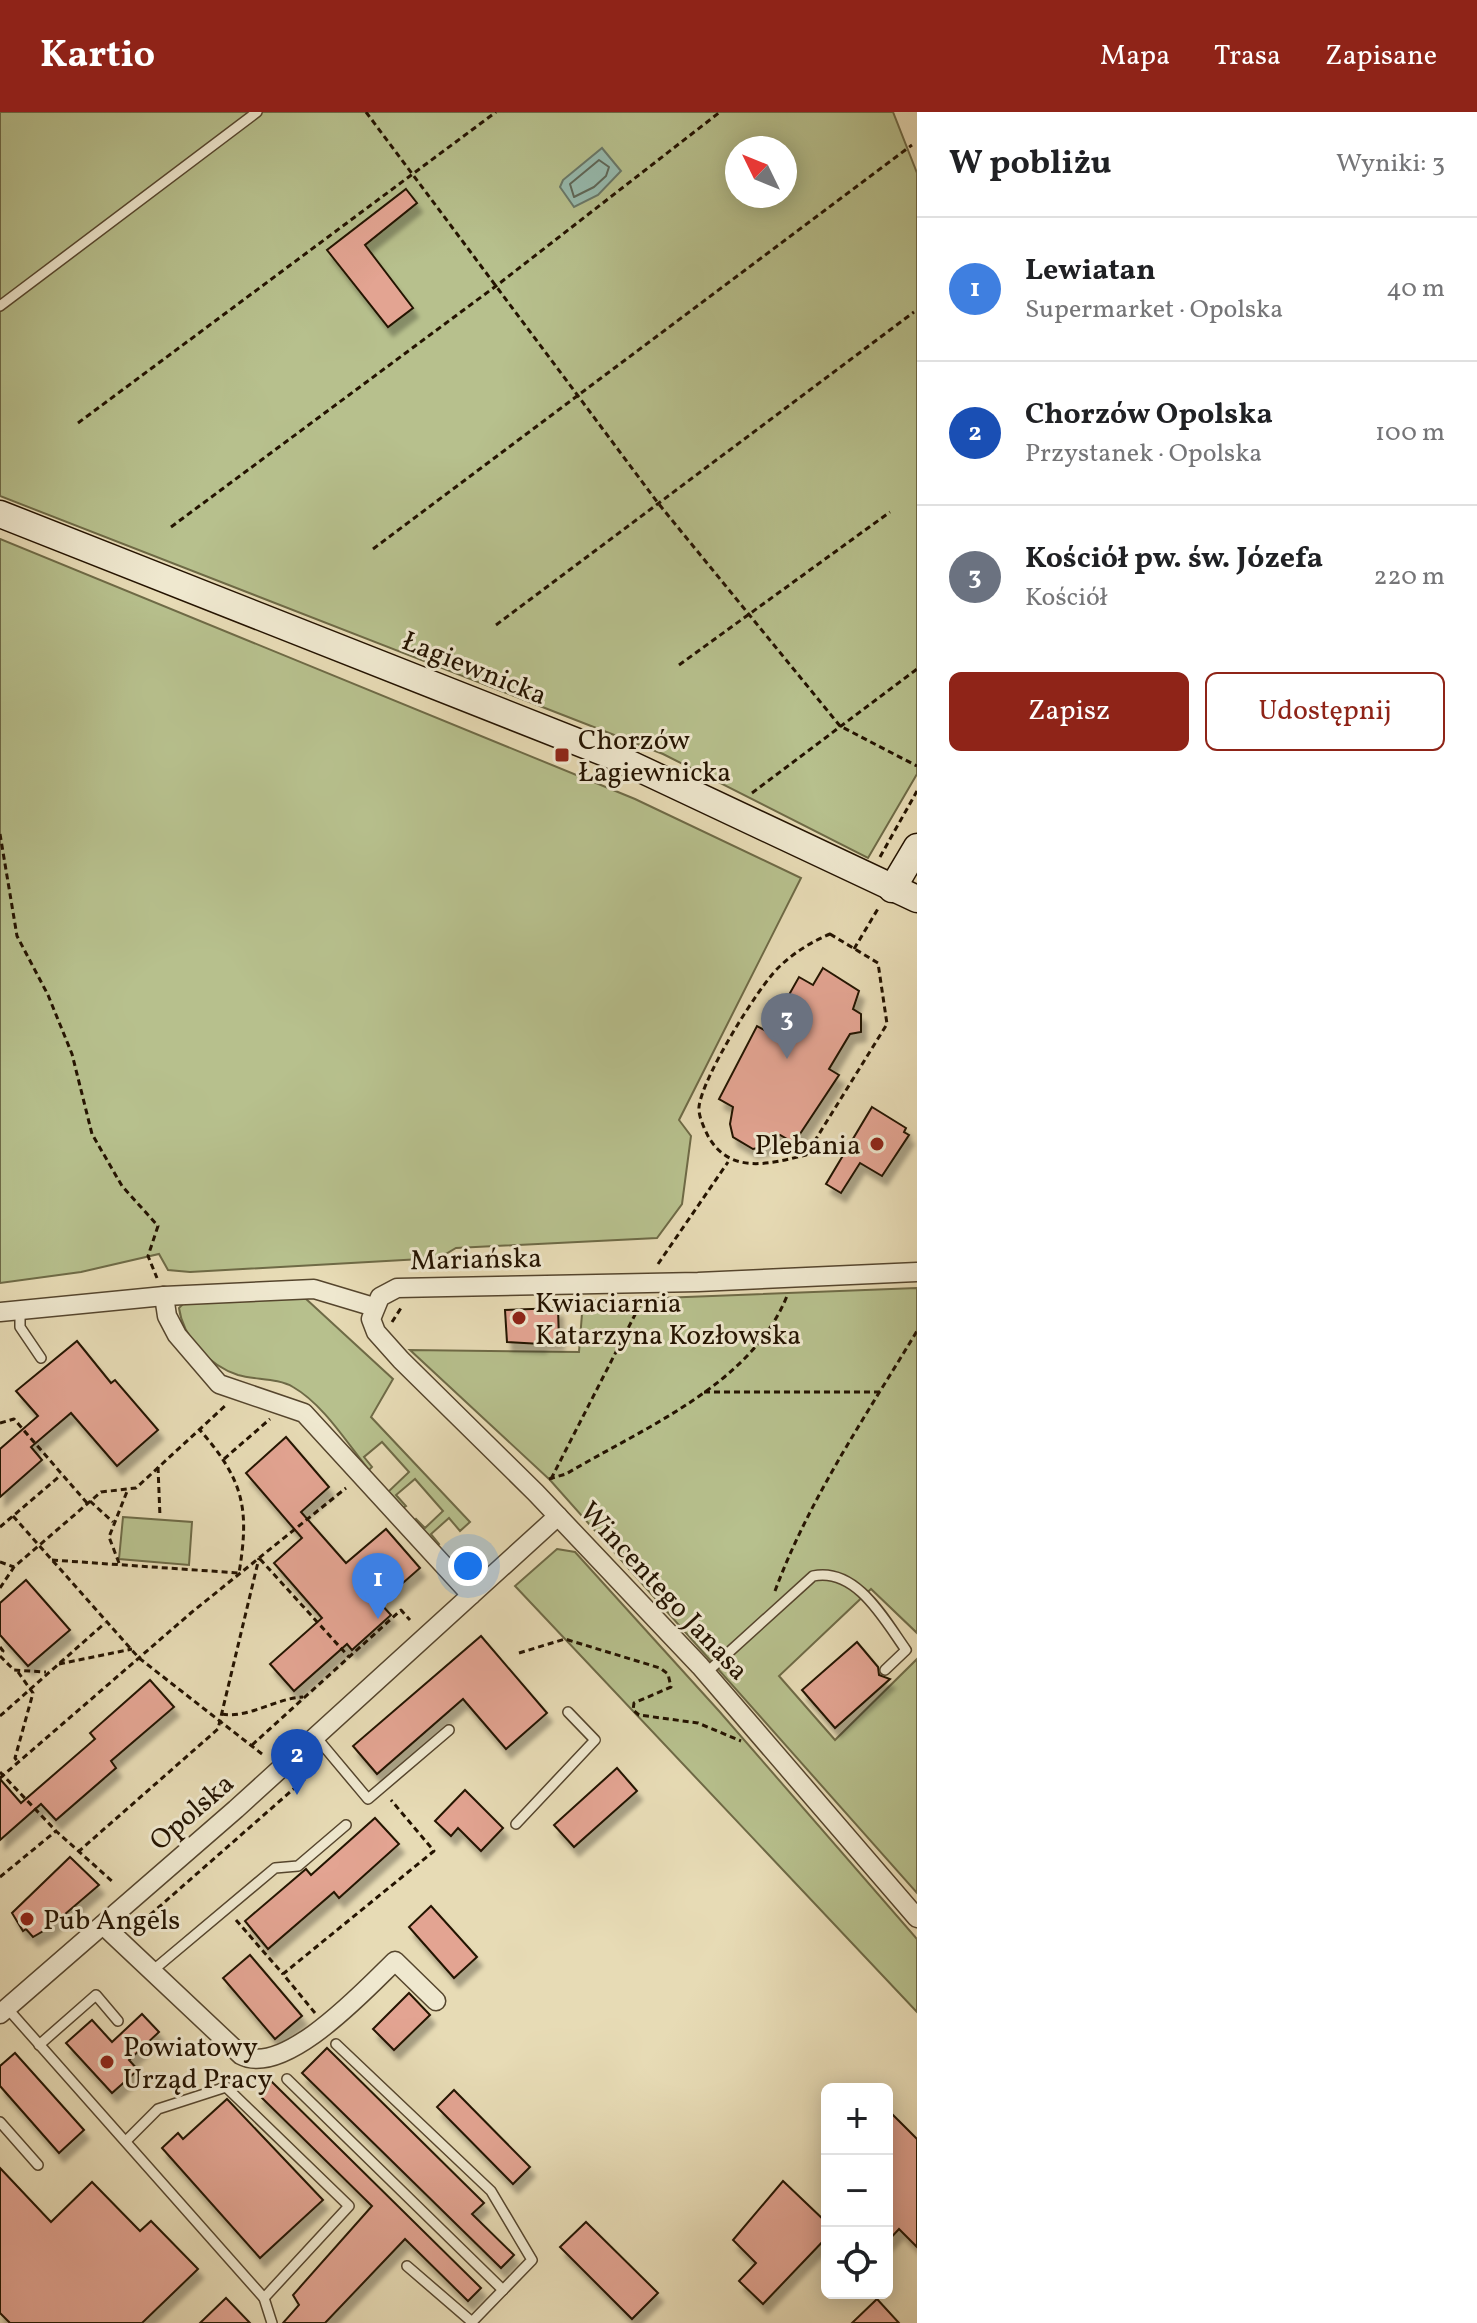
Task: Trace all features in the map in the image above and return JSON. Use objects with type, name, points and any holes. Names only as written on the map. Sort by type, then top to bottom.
[{"type":"street","name":"Łagiewnicka","points":[[0,514],[613,756],[886,896],[917,899]]},
{"type":"street","points":[[886,896],[917,847]]},
{"type":"street","name":"Mariańska","points":[[374,1307],[380,1297],[397,1288],[650,1288],[917,1272]]},
{"type":"street","points":[[0,1312],[164,1296],[314,1289],[374,1307]]},
{"type":"street","points":[[164,1296],[167,1316],[177,1335],[219,1384],[235,1392],[286,1405],[304,1413],[471,1595]]},
{"type":"street","name":"Wincentego Janasa","points":[[374,1307],[371,1319],[376,1332],[536,1493],[706,1673],[917,1918]]},
{"type":"street","name":"Opolska","points":[[2,2007],[103,1925],[316,1737],[558,1516]]},
{"type":"street","points":[[103,1925],[241,2055],[253,2062],[271,2059],[325,2025],[395,1961],[436,2001]]},
{"type":"lane","points":[[0,306],[257,112]]},
{"type":"lane","points":[[20,1311],[20,1327],[41,1358]]},
{"type":"lane","points":[[706,1673],[813,1576],[837,1574],[846,1578],[882,1617],[906,1650],[885,1670]]},
{"type":"lane","points":[[516,1824],[595,1740],[568,1712]]},
{"type":"lane","points":[[316,1737],[368,1799],[449,1730]]},
{"type":"lane","points":[[151,1972],[275,1868],[298,1866],[346,1825]]},
{"type":"lane","points":[[39,2045],[96,1995],[118,2021]]},
{"type":"lane","points":[[2,2007],[126,2141],[264,2298],[272,2323]]},
{"type":"lane","points":[[336,2044],[491,2191],[532,2260],[472,2322],[407,2266]]},
{"type":"lane","points":[[287,2079],[503,2290]]},
{"type":"lane","points":[[126,2141],[158,2109],[226,2087],[349,2206],[264,2298]]},
{"type":"lane","points":[[0,2122],[38,2165]]},
{"type":"path","points":[[366,112],[658,503],[840,726],[917,766]]},
{"type":"path","points":[[78,423],[496,112]]},
{"type":"path","points":[[171,527],[496,286],[720,112]]},
{"type":"path","points":[[373,549],[912,145]]},
{"type":"path","points":[[496,625],[914,312]]},
{"type":"path","points":[[679,665],[890,512]]},
{"type":"path","points":[[752,793],[917,669]]},
{"type":"path","points":[[878,859],[917,791]]},
{"type":"path","points":[[0,834],[17,936],[48,995],[72,1054],[92,1134],[122,1186],[158,1226],[148,1256],[164,1296]]},
{"type":"path","points":[[854,949],[886,896]]},
{"type":"path","points":[[830,934],[854,949],[878,963],[887,1024],[806,1155],[751,1165],[729,1161],[710,1139],[698,1109],[704,1089],[748,1008],[778,968],[811,942],[830,934]]},
{"type":"path","points":[[550,1480],[650,1288],[655,1269],[729,1161]]},
{"type":"path","points":[[536,1493],[550,1480],[704,1392],[757,1344],[781,1312],[790,1289]]},
{"type":"path","points":[[392,1324],[406,1302]]},
{"type":"path","points":[[764,1621],[787,1560],[917,1331]]},
{"type":"path","points":[[0,1588],[14,1567],[101,1492],[136,1488],[225,1407],[235,1392]]},
{"type":"path","points":[[704,1392],[880,1392]]},
{"type":"path","points":[[224,1459],[286,1405]]},
{"type":"path","points":[[0,1423],[14,1419],[61,1474],[113,1522]]},
{"type":"path","points":[[200,1430],[224,1459],[239,1487],[244,1519],[239,1573]]},
{"type":"path","points":[[158,1467],[160,1517]]},
{"type":"path","points":[[538,1469],[550,1480]]},
{"type":"path","points":[[0,1527],[61,1474]]},
{"type":"path","points":[[0,1778],[2,1773],[239,1573],[362,1476]]},
{"type":"path","points":[[119,1563],[109,1537],[128,1489]]},
{"type":"path","points":[[13,1516],[139,1658],[262,1754]]},
{"type":"path","points":[[259,1558],[349,1657]]},
{"type":"path","points":[[78,1852],[218,1729],[259,1558]]},
{"type":"path","points":[[52,1560],[239,1573]]},
{"type":"path","points":[[0,1562],[14,1567]]},
{"type":"path","points":[[252,1745],[401,1610],[410,1620]]},
{"type":"path","points":[[0,1716],[106,1622]]},
{"type":"path","points":[[519,1653],[565,1639],[647,1663],[668,1674],[672,1681],[667,1692],[634,1703],[633,1710],[639,1715],[698,1723],[739,1741],[759,1734]]},
{"type":"path","points":[[0,1647],[3,1651],[0,1655],[31,1688]]},
{"type":"path","points":[[59,1664],[132,1649]]},
{"type":"path","points":[[18,1672],[47,1673]]},
{"type":"path","points":[[18,1762],[15,1758],[31,1688]]},
{"type":"path","points":[[222,1714],[234,1716],[287,1697],[305,1697]]},
{"type":"path","points":[[2,1773],[56,1831],[113,1882]]},
{"type":"path","points":[[283,1974],[347,1921],[362,1913],[434,1851],[381,1787]]},
{"type":"path","points":[[0,1877],[56,1831]]},
{"type":"path","points":[[226,1909],[325,2025]]},
{"type":"green space","points":[[0,112],[893,112],[917,173],[917,774],[868,858],[663,754],[0,496]]},
{"type":"green space","points":[[0,539],[635,799],[801,878],[679,1120],[691,1136],[682,1204],[657,1238],[456,1248],[439,1258],[190,1272],[168,1270],[159,1254],[81,1272],[0,1283]]},
{"type":"green space","points":[[917,1288],[917,1633],[871,1589],[779,1676],[835,1740],[917,1659],[917,1893],[550,1480],[410,1350],[579,1352],[583,1301]]},
{"type":"green space","points":[[305,1298],[393,1379],[371,1417],[470,1522],[460,1531],[449,1518],[431,1534],[439,1544],[436,1546],[414,1521],[416,1519],[425,1528],[443,1511],[415,1479],[396,1495],[406,1506],[403,1508],[388,1492],[409,1472],[382,1442],[364,1457],[372,1467],[369,1470],[304,1394],[280,1382],[238,1375],[208,1358],[186,1330],[179,1308],[185,1302]]},
{"type":"green space","points":[[123,1517],[192,1522],[189,1565],[119,1559]]},
{"type":"green space","points":[[557,1549],[575,1552],[719,1711],[917,1939],[917,2012],[515,1586]]},
{"type":"water","points":[[602,148],[621,171],[598,195],[574,207],[560,187],[563,180]]},
{"type":"building","points":[[406,189],[417,203],[365,245],[413,308],[388,327],[327,250]]},
{"type":"building","points":[[823,968],[859,991],[853,1009],[861,1014],[861,1032],[850,1034],[829,1069],[839,1075],[794,1143],[780,1135],[766,1146],[753,1149],[733,1137],[730,1124],[733,1107],[719,1099],[757,1026],[768,1032],[799,977],[813,985]]},
{"type":"building","name":"Plebania","points":[[872,1107],[906,1128],[904,1132],[909,1135],[882,1176],[860,1163],[841,1193],[826,1184]]},
{"type":"building","points":[[558,1308],[559,1341],[542,1341],[541,1344],[507,1342],[505,1310]]},
{"type":"building","points":[[77,1341],[111,1383],[115,1380],[158,1430],[117,1466],[71,1413],[31,1447],[42,1460],[0,1497],[0,1449],[38,1416],[16,1391]]},
{"type":"building","points":[[286,1437],[329,1487],[301,1512],[346,1563],[386,1529],[420,1568],[380,1603],[391,1615],[352,1650],[347,1644],[294,1691],[270,1664],[322,1618],[274,1563],[302,1538],[246,1473]]},
{"type":"building","points":[[26,1580],[70,1630],[28,1666],[0,1635],[0,1603]]},
{"type":"building","points":[[481,1636],[547,1713],[506,1749],[463,1699],[377,1774],[353,1746]]},
{"type":"building","points":[[857,1642],[878,1667],[879,1675],[890,1679],[835,1728],[802,1690]]},
{"type":"building","points":[[150,1680],[174,1707],[111,1761],[116,1768],[56,1820],[41,1804],[0,1840],[0,1779],[21,1803],[95,1739],[90,1733]]},
{"type":"building","points":[[617,1768],[637,1791],[574,1847],[554,1825]]},
{"type":"building","points":[[465,1790],[503,1828],[481,1851],[458,1828],[451,1836],[435,1821]]},
{"type":"building","points":[[375,1818],[399,1844],[339,1898],[334,1892],[268,1949],[245,1921],[306,1869],[311,1875]]},
{"type":"building","points":[[70,1857],[99,1885],[50,1927],[33,1937],[26,1929],[23,1931],[12,1913]]},
{"type":"building","points":[[431,1906],[477,1957],[454,1978],[409,1927]]},
{"type":"building","points":[[250,1955],[302,2016],[275,2039],[223,1978]]},
{"type":"building","points":[[409,1993],[430,2015],[394,2050],[373,2029]]},
{"type":"building","name":"Powiatowy Urząd Pracy","points":[[142,2014],[159,2032],[129,2060],[138,2070],[112,2093],[66,2043],[92,2020],[112,2042]]},
{"type":"building","points":[[327,2048],[484,2203],[472,2214],[514,2255],[501,2268],[302,2073]]},
{"type":"building","points":[[15,2053],[84,2130],[59,2153],[0,2086],[0,2066]]},
{"type":"building","points":[[271,2081],[481,2288],[468,2301],[405,2239],[325,2323],[283,2323],[299,2305],[293,2295],[372,2206],[258,2094]]},
{"type":"building","points":[[454,2090],[530,2167],[513,2184],[437,2107]]},
{"type":"building","points":[[227,2099],[323,2200],[260,2258],[162,2148],[178,2133],[183,2139]]},
{"type":"building","points":[[893,2115],[917,2139],[917,2247],[899,2229],[893,2236]]},
{"type":"building","points":[[0,2168],[51,2222],[92,2182],[140,2231],[151,2221],[198,2269],[142,2323],[10,2323],[0,2313]]},
{"type":"building","points":[[783,2181],[821,2217],[821,2243],[763,2304],[739,2281],[756,2263],[733,2240]]},
{"type":"building","points":[[586,2222],[658,2293],[632,2319],[560,2247]]},
{"type":"building","points":[[226,2298],[250,2323],[200,2323]]},
{"type":"building","points":[[877,2299],[899,2323],[852,2323]]},
{"type":"place","name":"Chorzów Łagiewnicka","points":[[562,755]]},
{"type":"place","name":"Kościół pw. św. Józefa","points":[[787,1059]]},
{"type":"place","name":"Plebania","points":[[877,1144]]},
{"type":"place","name":"Kwiaciarnia Katarzyna Kozłowska","points":[[519,1318]]},
{"type":"place","name":"Lewiatan","points":[[378,1619]]},
{"type":"place","name":"Chorzów Opolska","points":[[297,1795]]},
{"type":"place","name":"Pub Angels","points":[[27,1919]]},
{"type":"place","name":"Powiatowy Urząd Pracy","points":[[107,2062]]}]
